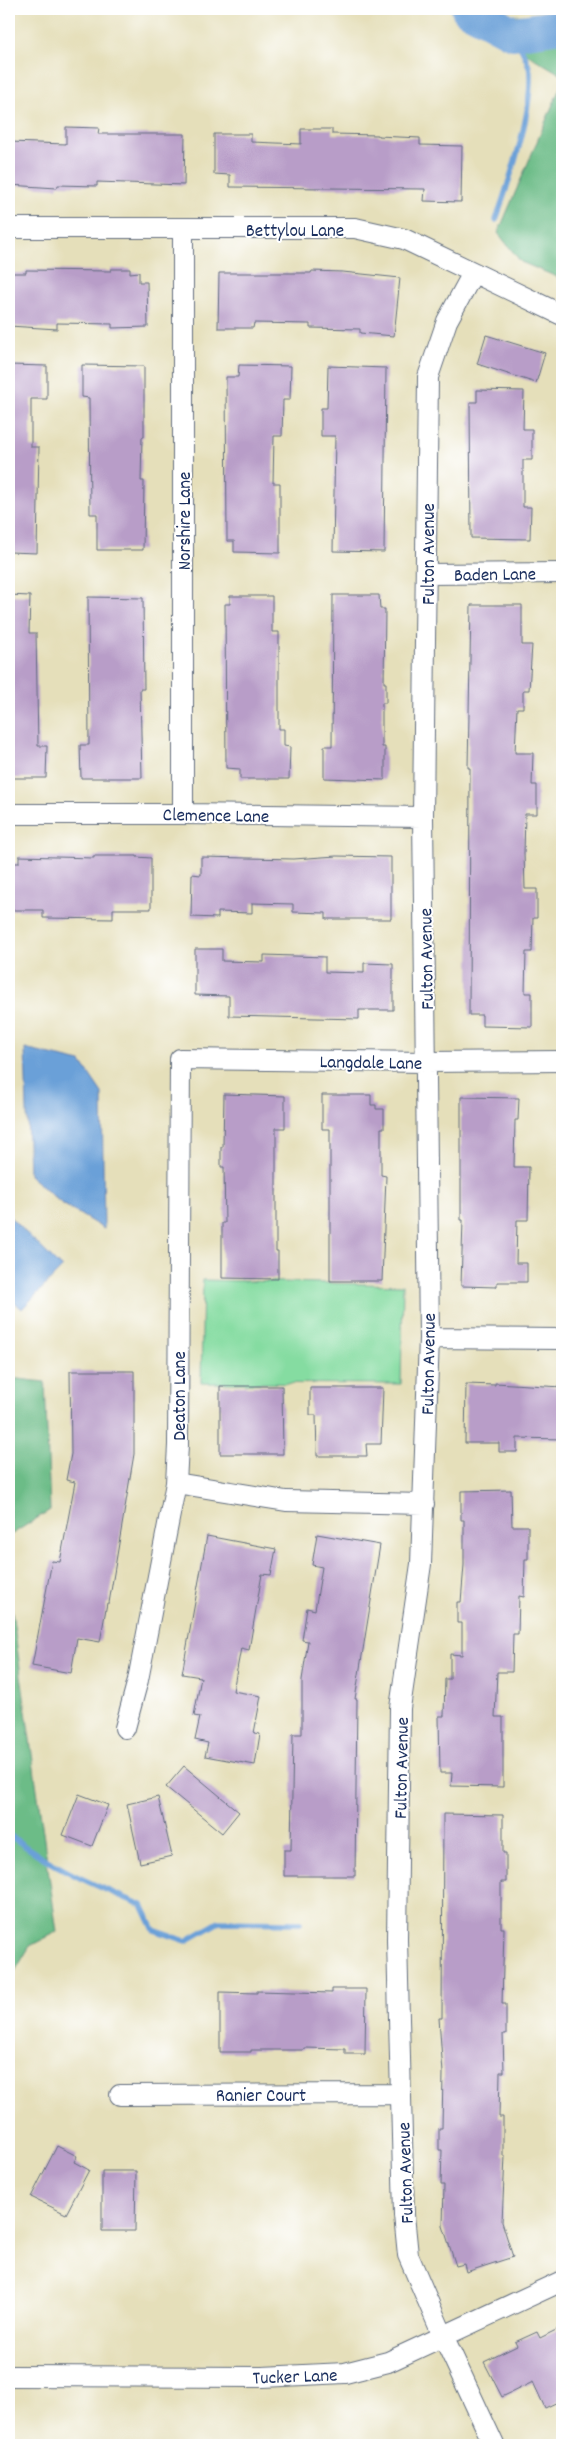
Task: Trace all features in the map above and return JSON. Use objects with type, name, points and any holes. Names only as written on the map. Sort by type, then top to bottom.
[{"type":"street","name":"Bettylou Lane","points":[[9,228],[363,229],[404,239],[562,315]]},
{"type":"street","name":"Norshire Lane","points":[[182,229],[183,814]]},
{"type":"street","name":"Fulton Avenue","points":[[473,273],[447,322],[428,377],[424,817],[429,1338],[421,1564],[400,1708],[397,1940],[404,2215],[408,2255],[443,2337],[494,2445]]},
{"type":"street","name":"Baden Lane","points":[[427,574],[562,573]]},
{"type":"street","name":"Clemence Lane","points":[[9,814],[424,817]]},
{"type":"street","name":"Langdale Lane","points":[[180,1059],[426,1062],[562,1061]]},
{"type":"street","name":"Deaton Lane","points":[[125,1728],[138,1680],[176,1483],[178,1445],[180,1059]]},
{"type":"street","points":[[429,1338],[562,1339]]},
{"type":"street","points":[[176,1483],[286,1502],[424,1504]]},
{"type":"street","name":"Ranier Court","points":[[120,2095],[401,2094]]},
{"type":"street","name":"Tucker Lane","points":[[9,2376],[252,2377],[345,2373],[388,2362],[562,2281]]},
{"type":"green space","points":[[512,15],[562,17],[562,75],[510,44]]},
{"type":"green space","points":[[562,83],[562,279],[521,262],[498,233]]},
{"type":"green space","points":[[203,1280],[403,1285],[401,1384],[201,1383]]},
{"type":"green space","points":[[9,1378],[45,1382],[50,1510],[9,1536]]},
{"type":"green space","points":[[9,1590],[57,1932],[30,1946],[9,1981]]},
{"type":"water","points":[[25,1049],[81,1062],[102,1093],[104,1229],[61,1203],[29,1175]]},
{"type":"water","points":[[9,1216],[62,1268],[22,1309],[9,1297]]},
{"type":"building","points":[[66,127],[99,128],[98,134],[185,134],[184,185],[97,182],[97,186],[58,185],[57,188],[9,185],[9,142],[66,144]]},
{"type":"building","points":[[301,129],[332,129],[332,134],[420,138],[420,145],[462,146],[461,202],[424,201],[425,189],[230,187],[230,175],[214,174],[214,134],[251,134],[251,142],[301,144]]},
{"type":"building","points":[[111,269],[130,269],[130,273],[139,272],[139,282],[147,282],[148,327],[112,328],[112,324],[57,323],[57,329],[9,326],[9,273],[26,273],[26,270],[111,271]]},
{"type":"building","points":[[312,271],[400,278],[394,336],[360,333],[360,329],[310,328],[310,324],[254,323],[253,328],[218,328],[219,273],[311,273]]},
{"type":"building","points":[[486,335],[545,353],[536,383],[477,364]]},
{"type":"building","points":[[9,365],[47,366],[47,399],[31,399],[31,447],[39,447],[37,553],[9,552]]},
{"type":"building","points":[[82,365],[144,366],[144,437],[142,437],[141,481],[144,481],[143,550],[97,550],[97,514],[90,514],[89,398],[82,397]]},
{"type":"building","points":[[239,365],[291,366],[290,400],[283,400],[282,436],[274,436],[273,483],[280,483],[280,553],[234,552],[234,541],[227,541],[226,377],[238,377]]},
{"type":"building","points":[[328,366],[386,368],[384,552],[333,551],[335,436],[321,436],[321,408],[327,408]]},
{"type":"building","points":[[477,390],[524,391],[523,429],[532,429],[532,460],[523,460],[523,507],[531,507],[530,539],[471,538],[470,402],[477,402]]},
{"type":"building","points":[[9,595],[30,596],[29,633],[36,633],[38,746],[47,746],[46,778],[9,778]]},
{"type":"building","points":[[333,595],[379,595],[380,609],[385,609],[384,683],[386,683],[386,703],[382,703],[382,747],[385,747],[385,780],[324,778],[324,746],[332,746]]},
{"type":"building","points":[[230,596],[272,596],[272,632],[279,632],[279,729],[284,729],[284,746],[290,747],[289,779],[240,779],[240,769],[226,768],[225,604],[230,604]]},
{"type":"building","points":[[88,597],[143,598],[144,689],[140,689],[142,778],[81,778],[80,745],[89,745]]},
{"type":"building","points":[[471,605],[522,605],[522,645],[532,645],[529,690],[523,690],[523,708],[517,708],[515,753],[533,753],[532,785],[537,785],[537,814],[525,814],[524,853],[525,889],[537,889],[537,918],[533,918],[532,952],[526,952],[525,993],[532,993],[532,1027],[482,1026],[482,1015],[469,1015],[470,768],[468,768]]},
{"type":"building","points":[[19,856],[94,858],[94,856],[137,856],[151,858],[151,909],[113,909],[113,919],[43,918],[43,910],[9,910],[9,863],[19,863]]},
{"type":"building","points":[[336,856],[391,857],[391,919],[326,919],[326,913],[293,912],[293,904],[252,903],[252,913],[218,912],[218,918],[191,917],[192,874],[201,875],[201,857],[294,859]]},
{"type":"building","points":[[195,949],[222,949],[222,961],[264,962],[264,955],[325,957],[325,972],[364,973],[364,963],[393,964],[393,1010],[359,1010],[359,1019],[229,1016],[229,996],[195,995]]},
{"type":"building","points":[[224,1094],[285,1096],[285,1128],[276,1128],[276,1251],[278,1251],[278,1279],[222,1278],[222,1223],[225,1223],[224,1167],[221,1167],[221,1147],[223,1147]]},
{"type":"building","points":[[322,1095],[371,1095],[371,1105],[376,1105],[376,1109],[384,1109],[384,1128],[381,1128],[381,1175],[386,1176],[382,1281],[330,1281],[330,1129],[322,1129]]},
{"type":"building","points":[[461,1097],[519,1098],[518,1120],[515,1120],[514,1167],[529,1167],[528,1220],[517,1220],[516,1263],[527,1263],[527,1282],[497,1282],[497,1287],[461,1286],[463,1220],[461,1220]]},
{"type":"building","points":[[70,1371],[134,1371],[134,1454],[109,1603],[107,1603],[100,1642],[77,1638],[71,1673],[32,1666],[52,1561],[60,1562],[75,1482],[66,1480],[71,1454]]},
{"type":"building","points":[[495,1383],[562,1387],[562,1439],[517,1438],[517,1452],[499,1452],[499,1443],[465,1443],[466,1384],[495,1385]]},
{"type":"building","points":[[220,1386],[282,1386],[283,1454],[220,1454]]},
{"type":"building","points":[[310,1388],[383,1388],[381,1444],[366,1444],[367,1456],[317,1456],[316,1415],[310,1415]]},
{"type":"building","points":[[511,1490],[512,1526],[528,1526],[528,1559],[525,1559],[524,1597],[519,1596],[518,1634],[513,1634],[512,1672],[497,1672],[495,1717],[503,1717],[503,1787],[451,1786],[452,1773],[440,1773],[439,1716],[444,1716],[445,1679],[450,1679],[450,1654],[462,1655],[462,1623],[457,1623],[457,1602],[461,1602],[464,1565],[464,1520],[461,1520],[461,1491]]},
{"type":"building","points":[[317,1534],[380,1545],[355,1699],[357,1699],[355,1876],[284,1876],[284,1850],[291,1850],[293,1734],[302,1734],[302,1680],[308,1641],[302,1640],[307,1608],[315,1610],[322,1567],[312,1565]]},
{"type":"building","points":[[207,1536],[276,1549],[271,1575],[262,1574],[249,1650],[241,1648],[233,1691],[261,1696],[254,1733],[260,1734],[255,1765],[205,1756],[208,1743],[195,1740],[200,1717],[194,1716],[201,1677],[182,1674]]},
{"type":"building","points":[[184,1766],[239,1812],[222,1833],[166,1787]]},
{"type":"building","points":[[79,1794],[108,1805],[92,1846],[63,1835]]},
{"type":"building","points":[[158,1797],[172,1856],[140,1863],[127,1804]]},
{"type":"building","points":[[443,1814],[503,1815],[503,1853],[506,1853],[506,1882],[501,1882],[501,1928],[504,1928],[502,2004],[506,2004],[506,2034],[503,2034],[504,2072],[500,2072],[499,2117],[503,2117],[503,2156],[505,2156],[502,2222],[513,2257],[466,2272],[464,2264],[456,2266],[443,2226],[444,2185],[441,2185],[442,2150],[439,2150],[439,2128],[442,2128],[443,2073],[439,2018],[442,2018]]},
{"type":"building","points":[[332,1989],[366,1989],[365,2054],[345,2054],[345,2049],[304,2048],[303,2050],[220,2052],[220,1992],[332,1993]]},
{"type":"building","points":[[57,2146],[77,2156],[74,2162],[89,2170],[66,2214],[31,2197]]},
{"type":"building","points":[[102,2171],[136,2171],[135,2231],[102,2231]]},
{"type":"building","points":[[562,2327],[562,2400],[545,2408],[533,2382],[502,2397],[484,2362],[517,2346],[515,2342],[537,2332],[540,2338]]},
{"type":"waterway","points":[[468,9],[513,33],[562,26]]},
{"type":"waterway","points":[[496,220],[519,147],[528,108],[530,89],[530,72],[526,57],[513,33]]},
{"type":"waterway","points":[[9,1835],[73,1875],[142,1905],[154,1930],[186,1941],[219,1922],[300,1923]]}]
